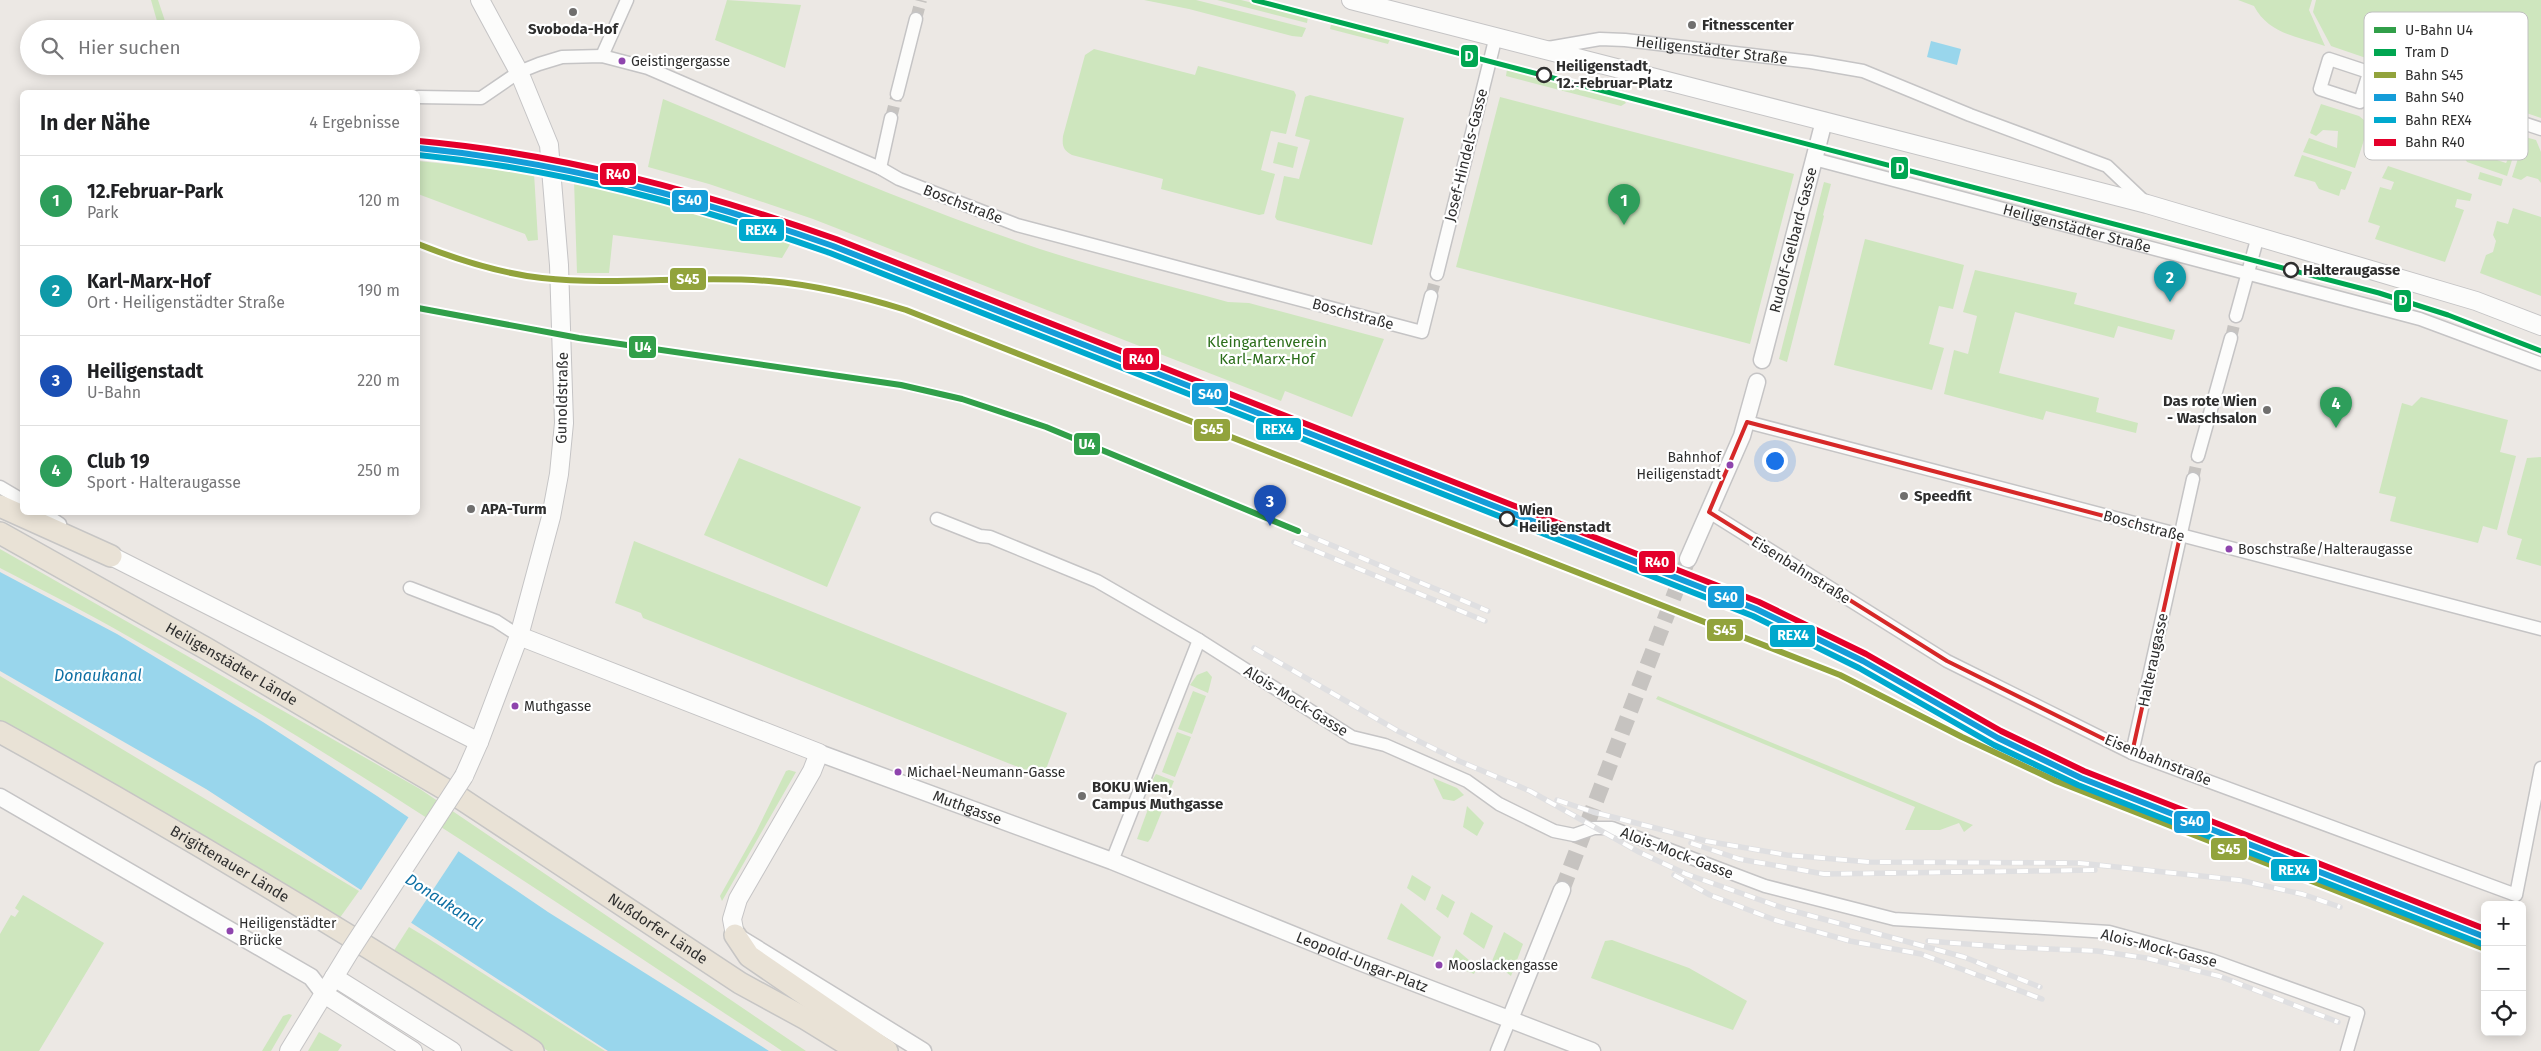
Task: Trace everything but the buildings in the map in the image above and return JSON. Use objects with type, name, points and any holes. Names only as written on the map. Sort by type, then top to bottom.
[{"type":"highway","points":[[0,506],[111,556]]},
{"type":"highway","name":"Heiligenstädter Lände","points":[[0,533],[207,649],[460,798]]},
{"type":"highway","name":"Brigittenauer Lände","points":[[0,732],[103,789],[370,947],[533,1051]]},
{"type":"highway","name":"Nußdorfer Lände","points":[[460,798],[740,983],[806,1019],[858,1051]]},
{"type":"highway","points":[[735,935],[749,956],[887,1051]]},
{"type":"highway","points":[[740,983],[830,1051]]},
{"type":"main road","name":"Gunoldstraße","points":[[334,977],[466,772],[518,636],[551,516],[559,474],[564,423],[559,266],[550,145],[519,72],[480,0]]},
{"type":"main road","name":"Heiligenstädter Straße","points":[[1350,0],[1544,48],[2147,204],[2476,301],[2541,326]]},
{"type":"main road","points":[[111,556],[479,742]]},
{"type":"main road","name":"Muthgasse","points":[[518,636],[818,753]]},
{"type":"main road","points":[[735,935],[732,920],[738,899],[812,771],[818,753]]},
{"type":"main road","points":[[289,1051],[334,977],[452,1051]]},
{"type":"main road","points":[[324,994],[413,1051]]},
{"type":"street","points":[[602,56],[627,0]]},
{"type":"street","points":[[897,94],[916,19]]},
{"type":"street","name":"Josef-Hindels-Gasse","points":[[1437,274],[1496,36]]},
{"type":"street","name":"Heiligenstädter Straße","points":[[1544,48],[1600,38],[1811,62],[1863,71],[1970,115],[2107,166],[2147,204]]},
{"type":"street","name":"Boschstraße","points":[[420,97],[481,98],[519,72],[562,57],[602,56],[648,68],[880,168],[899,179],[1017,225],[1422,332],[1431,296]]},
{"type":"street","points":[[880,168],[891,118]]},
{"type":"street","name":"Rudolf-Gelbard-Gasse","points":[[1762,360],[1824,121]]},
{"type":"street","points":[[2528,125],[2541,129]]},
{"type":"street","name":"Heiligenstädter Straße","points":[[1814,159],[2420,319],[2541,364]]},
{"type":"street","points":[[2236,316],[2258,236]]},
{"type":"street","points":[[2198,456],[2231,338]]},
{"type":"street","points":[[1688,559],[1747,422],[1756,382]]},
{"type":"street","name":"Boschstraße","points":[[1747,422],[2541,629]]},
{"type":"street","name":"Halteraugasse","points":[[2132,753],[2193,479]]},
{"type":"street","points":[[0,487],[20,499]]},
{"type":"street","name":"Eisenbahnstraße","points":[[1709,512],[1947,661],[2132,753],[2516,895],[2541,768]]},
{"type":"street","points":[[47,515],[111,556]]},
{"type":"street","name":"Alois-Mock-Gasse","points":[[937,518],[980,536],[990,537],[1097,581],[1199,640],[1352,737],[1385,745],[1467,781],[1499,804],[1554,831],[1574,835],[1594,828],[1612,828],[1765,886],[1894,919],[2109,932],[2211,960],[2358,1013],[2347,1051]]},
{"type":"street","name":"Muthgasse","points":[[410,588],[496,621],[518,636]]},
{"type":"street","points":[[1112,861],[1199,640]]},
{"type":"street","name":"Muthgasse","points":[[818,753],[1112,861],[1217,903]]},
{"type":"street","points":[[0,797],[311,977],[324,994]]},
{"type":"street","points":[[1497,1051],[1562,890]]},
{"type":"street","name":"Leopold-Ungar-Platz","points":[[1217,903],[1510,1019]]},
{"type":"street","points":[[735,935],[923,1051]]},
{"type":"street","points":[[311,977],[334,977]]},
{"type":"street","points":[[1510,1019],[1592,1051]]},
{"type":"highlighted area","points":[[1747,422],[2180,536],[2132,753],[1947,661],[1709,512]]},
{"type":"green space","points":[[151,0],[158,0],[165,20],[157,20]]},
{"type":"green space","points":[[727,0],[801,5],[785,68],[715,40]]},
{"type":"green space","points":[[1144,0],[1196,0],[1306,28],[1302,37],[1292,36],[1189,9]]},
{"type":"green space","points":[[1217,0],[1241,0],[1308,17],[1307,23]]},
{"type":"green space","points":[[2238,0],[2312,0],[2309,10],[2325,46],[2284,33],[2267,23],[2254,6]]},
{"type":"green space","points":[[2316,0],[2541,0],[2541,118],[2528,114],[2528,12],[2364,12],[2364,57],[2331,46],[2313,12]]},
{"type":"green space","points":[[1331,24],[1390,39],[1388,44],[1330,29]]},
{"type":"green space","points":[[1094,49],[1195,75],[1198,66],[1294,91],[1296,95],[1286,134],[1271,131],[1261,170],[1275,174],[1264,214],[1259,215],[1161,189],[1163,179],[1072,155],[1067,151],[1063,145],[1063,136],[1085,55]]},
{"type":"green space","points":[[1507,69],[1624,100],[1626,103],[1621,106],[1506,76]]},
{"type":"green space","points":[[1310,95],[1404,118],[1372,245],[1277,220],[1275,217],[1284,176],[1299,179],[1310,140],[1295,136],[1305,97]]},
{"type":"green space","points":[[1500,97],[1794,174],[1750,344],[1456,267]]},
{"type":"green space","name":"Kleingartenverein Karl-Marx-Hof","points":[[663,99],[881,190],[1040,249],[1228,302],[1249,303],[1384,339],[1352,417],[1285,391],[1281,401],[813,219],[709,184],[648,167]]},
{"type":"green space","points":[[2321,104],[2359,116],[2364,120],[2364,140],[2355,168],[2303,152],[2309,138],[2337,148],[2338,131],[2323,130],[2316,136],[2310,133]]},
{"type":"green space","points":[[2528,138],[2536,140],[2541,152],[2541,183],[2538,179],[2527,176],[2521,180],[2512,177],[2518,160],[2528,160]]},
{"type":"green space","points":[[1278,142],[1298,147],[1293,168],[1273,163]]},
{"type":"green space","points":[[2302,155],[2352,172],[2345,190],[2341,189],[2339,196],[2319,189],[2315,182],[2294,176]]},
{"type":"green space","points":[[2466,160],[2497,160],[2506,163],[2508,160],[2512,160],[2507,176]]},
{"type":"green space","points":[[420,161],[534,173],[538,240],[528,241],[525,234],[420,195]]},
{"type":"green space","points":[[2388,166],[2472,194],[2470,201],[2457,199],[2455,207],[2464,210],[2445,262],[2375,239],[2380,226],[2368,222],[2380,187],[2391,190],[2394,182],[2382,178]]},
{"type":"green space","points":[[2480,172],[2503,179],[2501,186],[2478,179]]},
{"type":"green space","points":[[574,180],[610,186],[721,215],[792,241],[782,258],[613,235],[609,273],[577,273]]},
{"type":"green space","points":[[1824,182],[1831,184],[1787,362],[1779,359]]},
{"type":"green space","points":[[2513,208],[2541,217],[2541,296],[2480,273],[2486,255],[2493,252],[2496,241],[2493,235],[2497,221],[2508,224]]},
{"type":"green space","points":[[1865,239],[1964,265],[1953,309],[1939,306],[1929,344],[1944,348],[1932,390],[1834,365]]},
{"type":"green space","points":[[1975,270],[2077,293],[2074,304],[2175,330],[2172,340],[2118,326],[2114,338],[2015,312],[1999,373],[2099,398],[2096,412],[2138,423],[2136,433],[2046,411],[2043,420],[1944,394],[1954,350],[1968,354],[1977,316],[1963,312]]},
{"type":"green space","points":[[2421,397],[2508,420],[2500,452],[2516,456],[2497,530],[2483,526],[2478,543],[2390,521],[2396,497],[2379,493],[2402,403],[2412,406]]},
{"type":"green space","points":[[2541,457],[2541,566],[2516,559],[2522,539],[2508,535],[2507,532],[2527,458]]},
{"type":"green space","points":[[739,458],[861,507],[827,587],[704,535]]},
{"type":"green space","points":[[634,541],[1067,713],[1043,777],[643,618],[641,613],[615,603]]},
{"type":"green space","points":[[0,549],[420,789],[806,1051],[782,1051],[460,839],[297,736],[115,629],[0,568]]},
{"type":"green space","points":[[1207,671],[1212,677],[1208,693],[1190,685],[1197,675]]},
{"type":"green space","points":[[0,676],[359,891],[339,919],[0,723]]},
{"type":"green space","points":[[1193,691],[1206,696],[1192,734],[1178,729]]},
{"type":"green space","points":[[1658,696],[1973,825],[1964,832],[1959,823],[1940,830],[1905,830],[1915,807],[1656,699]]},
{"type":"green space","points":[[1177,732],[1191,737],[1175,777],[1162,772]]},
{"type":"green space","points":[[786,771],[796,772],[722,901],[720,896],[756,832]]},
{"type":"green space","points":[[1156,774],[1174,781],[1169,793],[1154,786],[1153,779]]},
{"type":"green space","points":[[1433,778],[1457,788],[1464,795],[1454,801],[1443,799]]},
{"type":"green space","points":[[1156,804],[1164,806],[1151,838],[1148,842],[1137,839],[1148,809]]},
{"type":"green space","points":[[1467,806],[1484,823],[1477,836],[1463,827]]},
{"type":"green space","points":[[1412,875],[1431,887],[1425,901],[1407,888]]},
{"type":"green space","points":[[1442,894],[1455,902],[1448,918],[1436,909]]},
{"type":"green space","points":[[23,895],[104,943],[39,1051],[0,1051],[0,934],[11,915],[15,917],[19,911],[15,908]]},
{"type":"green space","points":[[1401,903],[1441,937],[1433,957],[1387,939]]},
{"type":"green space","points":[[1471,912],[1493,926],[1484,949],[1463,934]]},
{"type":"green space","points":[[409,927],[605,1051],[548,1051],[393,952]]},
{"type":"green space","points":[[1504,932],[1523,944],[1511,976],[1492,961]]},
{"type":"green space","points":[[1612,940],[1689,968],[1747,1001],[1733,1030],[1591,978],[1605,941]]},
{"type":"green space","points":[[1456,949],[1477,967],[1474,974],[1450,964]]},
{"type":"green space","points":[[292,1015],[271,1051],[262,1051],[283,1016]]},
{"type":"green space","points":[[319,1032],[342,1045],[338,1051],[308,1051]]},
{"type":"water","points":[[1931,41],[1961,49],[1957,65],[1927,57]]},
{"type":"water","name":"Donaukanal","points":[[0,572],[117,634],[263,722],[377,796],[548,912],[769,1051],[608,1051],[206,789],[0,671]]},
{"type":"pier","points":[[410,815],[460,849],[409,926],[359,893]]},
{"type":"tunnel","points":[[916,19],[921,0]]},
{"type":"tunnel","points":[[891,118],[897,94]]},
{"type":"tunnel","points":[[1431,296],[1437,274]]},
{"type":"tunnel","points":[[2231,338],[2236,316]]},
{"type":"tunnel","points":[[2193,479],[2198,456]]},
{"type":"tunnel","points":[[1562,890],[1688,559]]},
{"type":"railway","points":[[1298,531],[1488,611]]},
{"type":"railway","points":[[1294,542],[1485,621]]},
{"type":"railway","points":[[1254,648],[1398,731],[1459,761],[1530,791],[1639,852],[1686,874],[1786,909],[1964,957],[2040,987]]},
{"type":"railway","points":[[1557,800],[1593,812],[1706,841],[1787,855],[1869,862],[2079,863],[2239,880],[2302,894],[2340,907]]},
{"type":"railway","points":[[1691,843],[1739,859],[1824,874],[2095,870]]},
{"type":"railway","points":[[1674,875],[1710,895],[1775,920],[1850,941],[1921,954],[2042,999]]},
{"type":"railway","points":[[1928,941],[2004,947],[2097,951],[2146,958],[2219,976],[2338,1022]]},
{"type":"metro line","name":"U4","points":[[420,308],[579,338],[901,385],[962,399],[1046,427],[1298,531]]},
{"type":"tram line","name":"D","points":[[1254,0],[2379,293],[2448,315],[2541,351]]},
{"type":"rail line","name":"R40","points":[[420,141],[526,155],[630,177],[733,205],[836,239],[1759,602],[1866,654],[2001,731],[2084,771],[2481,927]]},
{"type":"rail line","name":"S40","points":[[420,148],[525,162],[628,184],[731,212],[833,246],[1756,609],[1863,661],[1998,738],[2081,778],[2481,935]]},
{"type":"rail line","name":"REX4","points":[[420,155],[524,169],[627,191],[728,219],[830,253],[1753,616],[1859,668],[1994,745],[2078,785],[2481,944]]},
{"type":"rail line","name":"S45","points":[[420,245],[479,265],[510,273],[542,278],[598,281],[712,279],[769,281],[804,285],[838,292],[906,310],[1840,675],[1962,737],[2056,781],[2481,947]]},
{"type":"place","name":"Svoboda-Hof","points":[[573,12]]},
{"type":"place","name":"Fitnesscenter","points":[[1692,25]]},
{"type":"place","name":"Geistingergasse","points":[[622,61]]},
{"type":"place","name":"Heiligenstadt, 12.-Februar-Platz","points":[[1544,75]]},
{"type":"place","name":"12.Februar-Park","points":[[1624,225]]},
{"type":"place","name":"Halteraugasse","points":[[2291,270]]},
{"type":"place","name":"Karl-Marx-Hof","points":[[2170,302]]},
{"type":"place","name":"Das rote Wien - Waschsalon","points":[[2267,410]]},
{"type":"place","name":"Club 19","points":[[2336,428]]},
{"type":"place","name":"Bahnhof Heiligenstadt","points":[[1730,465]]},
{"type":"place","name":"Speedfit","points":[[1904,496]]},
{"type":"place","name":"APA-Turm","points":[[471,509]]},
{"type":"place","name":"Wien Heiligenstadt","points":[[1507,519]]},
{"type":"place","name":"Heiligenstadt","points":[[1270,526]]},
{"type":"place","name":"Boschstraße/Halteraugasse","points":[[2229,549]]},
{"type":"place","name":"Muthgasse","points":[[515,706]]},
{"type":"place","name":"Michael-Neumann-Gasse","points":[[898,772]]},
{"type":"place","name":"BOKU Wien, Campus Muthgasse","points":[[1082,796]]},
{"type":"place","name":"Heiligenstädter Brücke","points":[[230,931]]},
{"type":"place","name":"Mooslackengasse","points":[[1439,965]]}]
